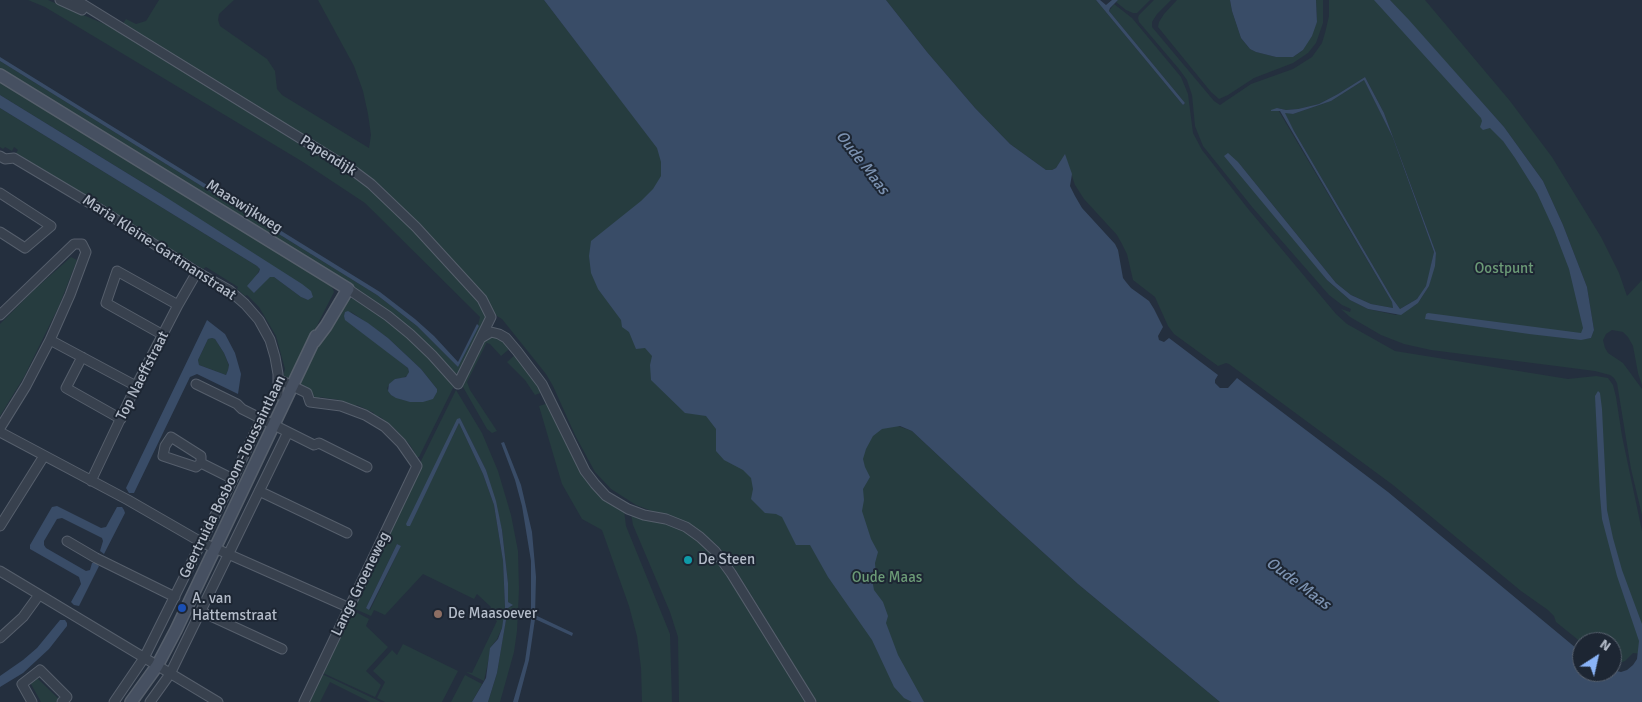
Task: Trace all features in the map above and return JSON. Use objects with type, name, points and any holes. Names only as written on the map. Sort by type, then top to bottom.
[{"type":"street","name":"Papendijk","points":[[60,0],[111,22]]},
{"type":"street","name":"Papendijk","points":[[76,0],[355,172],[371,184],[416,227],[482,299],[491,317],[480,338]]},
{"type":"street","name":"Maaswijkweg","points":[[0,75],[388,316],[432,355],[458,384],[480,338]]},
{"type":"street","name":"Maria Kleine-Gartmanstraat","points":[[2,160],[14,158],[229,290],[259,320],[270,340],[275,356],[278,395]]},
{"type":"street","points":[[0,193],[51,226],[25,248],[0,232]]},
{"type":"street","points":[[1,313],[74,244],[82,244],[86,252],[70,295],[50,340],[0,430],[201,542],[343,605]]},
{"type":"street","points":[[163,335],[106,303],[117,271],[178,305]]},
{"type":"street","name":"Top Naeffstraat","points":[[91,481],[136,386],[197,272]]},
{"type":"street","name":"Geertruida Bosboom-Toussaintlaan","points":[[131,702],[157,666],[293,386],[321,323],[344,287]]},
{"type":"street","points":[[480,338],[491,332],[499,334],[506,338],[517,351],[542,384],[585,471],[606,496],[628,509],[644,515],[666,519],[686,527],[715,551],[731,573],[811,702]]},
{"type":"street","points":[[50,340],[136,386]]},
{"type":"street","points":[[82,357],[66,388],[121,419]]},
{"type":"street","points":[[278,379],[293,386]]},
{"type":"street","points":[[196,384],[314,445],[320,443],[367,467]]},
{"type":"street","name":"Lange Groeneweg","points":[[293,386],[307,393],[310,402],[341,406],[365,414],[385,427],[401,443],[417,466],[304,702]]},
{"type":"street","points":[[114,702],[144,658],[261,419]]},
{"type":"street","points":[[150,702],[170,674],[202,612],[288,432]]},
{"type":"street","points":[[0,526],[44,456]]},
{"type":"street","points":[[201,463],[233,479]]},
{"type":"street","points":[[259,491],[347,533]]},
{"type":"street","points":[[67,541],[96,558],[175,597]]},
{"type":"street","points":[[0,571],[218,702]]},
{"type":"street","points":[[0,638],[23,617],[39,595]]},
{"type":"street","points":[[202,612],[282,649]]},
{"type":"street","points":[[32,702],[22,684],[40,670],[67,698],[62,702]]},
{"type":"green space","points":[[28,0],[48,0],[114,28],[379,195],[479,301],[486,314],[486,318],[459,373],[452,374],[421,339],[0,70],[0,61],[377,295],[417,326],[458,367],[479,326],[480,317],[365,203],[303,162],[45,7]]},
{"type":"green space","name":"Oude Maas","points":[[159,0],[234,0],[219,14],[220,26],[267,59],[275,71],[277,89],[282,95],[369,148],[371,135],[363,91],[354,66],[318,0],[544,0],[658,148],[898,426],[912,431],[1078,584],[1220,702],[817,702],[729,559],[717,545],[692,526],[636,505],[611,489],[595,472],[546,374],[502,319],[497,316],[482,295],[381,186],[134,35],[122,25],[126,19],[136,24],[146,21]]},
{"type":"green space","points":[[886,0],[1096,0],[1183,105],[1185,103],[1109,11],[1114,4],[1132,18],[1181,77],[1188,94],[1193,133],[1202,150],[1249,210],[1336,314],[1347,324],[1395,351],[1568,379],[1596,376],[1608,378],[1613,385],[1616,397],[1622,436],[1642,531],[1642,654],[1633,653],[1622,662],[1622,632],[1572,632],[1572,635],[1556,622],[1554,616],[1548,610],[1521,591],[1393,485],[1229,364],[1226,363],[1218,366],[1174,334],[1168,326],[1155,297],[1133,280],[1127,254],[1117,235],[1084,199],[1075,185],[1065,155],[1056,168],[1046,170],[1010,144],[975,108]]},
{"type":"green space","points":[[1118,0],[1150,0],[1137,13],[1133,13],[1116,2]]},
{"type":"green space","name":"Oostpunt","points":[[1154,0],[1171,0],[1157,14],[1152,22],[1152,27],[1214,101],[1220,105],[1251,84],[1293,69],[1312,57],[1322,43],[1325,33],[1329,16],[1329,0],[1386,0],[1539,184],[1576,273],[1586,339],[1591,338],[1594,330],[1587,287],[1563,225],[1543,181],[1504,127],[1390,0],[1425,0],[1510,101],[1552,157],[1601,237],[1619,273],[1627,296],[1642,280],[1642,385],[1633,346],[1628,337],[1623,332],[1612,330],[1606,334],[1603,340],[1608,353],[1623,363],[1642,389],[1642,515],[1631,469],[1617,383],[1614,378],[1595,371],[1431,350],[1404,344],[1381,335],[1350,317],[1341,309],[1350,312],[1351,309],[1329,295],[1253,208],[1203,146],[1195,126],[1192,95],[1187,80],[1139,22],[1139,15]],"holes":[[[1365,77],[1384,113],[1436,253],[1429,286],[1418,303],[1396,315],[1368,309],[1350,300],[1327,280],[1238,162],[1336,283],[1351,295],[1371,304],[1393,308],[1392,302],[1277,108],[1286,110],[1298,109],[1319,104]]]},
{"type":"green space","points":[[1177,0],[1230,0],[1241,38],[1250,49],[1276,57],[1293,57],[1303,50],[1317,22],[1316,0],[1323,0],[1323,23],[1316,43],[1308,53],[1293,63],[1254,78],[1219,99],[1211,92],[1158,27],[1164,14]]},
{"type":"green space","points":[[0,77],[323,277],[334,292],[292,375],[288,378],[283,376],[285,369],[276,336],[259,307],[247,295],[245,296],[237,289],[238,287],[206,267],[203,269],[16,153],[18,150],[14,147],[12,151],[5,147],[3,149],[0,147],[0,108],[257,266],[260,269],[256,276],[254,293],[269,277],[274,277],[308,300],[161,194],[0,95]]},
{"type":"green space","points":[[1364,80],[1393,138],[1434,252],[1427,286],[1417,299],[1400,309],[1284,112],[1293,114],[1331,101]]},
{"type":"green space","points":[[71,257],[77,260],[59,306],[24,377],[0,416],[0,324]]},
{"type":"green space","points":[[349,299],[357,299],[392,324],[422,350],[454,386],[419,457],[415,457],[413,454],[415,453],[410,445],[379,416],[377,418],[373,416],[374,413],[357,405],[355,407],[339,402],[339,400],[320,397],[316,399],[311,392],[301,386],[300,383],[319,342]],"holes":[[[350,311],[388,338],[421,369],[437,389],[416,402],[403,400],[391,395],[387,388],[395,379],[408,375],[408,368],[386,350]]]},
{"type":"green space","points":[[491,336],[499,337],[508,345],[508,350],[501,356],[487,342],[467,382],[470,390],[497,431],[492,433],[487,429],[463,387],[463,382],[481,343]]},
{"type":"green space","points":[[208,339],[215,339],[224,353],[229,366],[226,375],[199,365],[198,360]]},
{"type":"green space","points":[[516,354],[543,392],[535,395],[525,380],[507,362]]},
{"type":"green space","points":[[456,390],[482,433],[498,471],[511,515],[518,551],[517,631],[514,652],[500,702],[488,702],[497,673],[508,607],[513,606],[508,602],[508,583],[502,530],[486,470],[460,418],[409,526],[459,423],[483,474],[494,505],[503,561],[505,607],[502,628],[490,648],[484,681],[466,672],[472,673],[497,621],[488,615],[491,607],[477,594],[474,599],[423,574],[385,615],[374,610],[371,616],[353,608]],"holes":[[[397,544],[401,546],[370,610],[366,608]]]},
{"type":"green space","points":[[549,403],[577,464],[624,510],[626,526],[670,634],[672,702],[642,702],[641,668],[637,636],[629,606],[602,530],[582,519],[562,484],[539,406]]},
{"type":"green space","points":[[631,513],[677,527],[693,536],[710,550],[807,702],[679,702],[678,637],[670,612],[633,525]]},
{"type":"green space","points":[[352,610],[369,619],[366,626],[388,647],[366,671],[381,685],[375,697],[323,673]]},
{"type":"green space","points":[[403,644],[458,671],[442,702],[385,702],[377,698],[385,682],[373,671],[392,650],[397,655]]},
{"type":"green space","points":[[322,674],[381,702],[370,702],[330,682],[320,702],[308,702]]},
{"type":"green space","points":[[38,675],[41,675],[38,679],[59,699],[59,702],[41,702],[31,684],[26,687]]},
{"type":"green space","points":[[465,675],[482,684],[472,702],[451,702]]},
{"type":"water","points":[[544,0],[886,0],[975,108],[1010,144],[1046,170],[1056,168],[1065,154],[1072,174],[1070,186],[1075,196],[1082,208],[1115,244],[1118,250],[1123,278],[1131,288],[1149,301],[1154,309],[1163,327],[1158,336],[1159,340],[1164,342],[1169,338],[1218,375],[1215,383],[1220,388],[1228,388],[1237,378],[1388,492],[1572,645],[1572,682],[1622,682],[1622,672],[1633,665],[1637,659],[1639,641],[1617,576],[1602,519],[1595,396],[1598,391],[1600,393],[1602,409],[1607,510],[1622,570],[1642,624],[1642,702],[1220,702],[1078,584],[912,431],[900,426],[882,429],[873,436],[866,449],[863,459],[870,477],[863,489],[862,511],[871,539],[878,552],[875,563],[876,576],[872,579],[874,590],[883,602],[888,616],[886,623],[898,655],[924,702],[912,702],[904,698],[894,687],[872,640],[828,577],[810,545],[796,545],[782,517],[776,514],[765,513],[751,499],[753,489],[751,478],[743,470],[724,460],[716,451],[716,429],[706,416],[685,413],[651,380],[650,365],[652,356],[645,348],[636,349],[629,332],[622,327],[621,320],[598,289],[591,273],[589,256],[591,241],[653,189],[661,176],[661,162],[657,148]]},
{"type":"water","points":[[1096,0],[1100,0],[1106,5],[1112,0],[1118,0],[1109,11],[1185,103],[1183,105]]},
{"type":"water","points":[[1230,0],[1316,0],[1317,22],[1312,36],[1303,50],[1293,57],[1276,57],[1256,52],[1250,49],[1241,38]]},
{"type":"water","points":[[1374,0],[1390,0],[1409,20],[1504,127],[1543,181],[1563,225],[1587,287],[1594,330],[1591,338],[1581,340],[1425,319],[1428,313],[1581,333],[1583,328],[1569,269],[1554,230],[1537,193],[1515,158],[1503,141],[1490,128],[1483,130],[1480,127],[1481,118]]},
{"type":"water","points":[[0,57],[380,292],[434,336],[458,362],[477,324],[479,326],[458,367],[417,326],[377,295],[0,61]]},
{"type":"water","points":[[1365,77],[1384,113],[1436,253],[1435,266],[1429,286],[1418,303],[1401,315],[1368,309],[1350,300],[1327,280],[1224,156],[1228,153],[1238,162],[1336,283],[1351,295],[1371,304],[1393,308],[1392,302],[1280,111],[1271,111],[1277,108],[1286,110],[1298,109],[1319,104]],"holes":[[[1364,80],[1393,138],[1434,252],[1426,286],[1417,299],[1400,309],[1285,113],[1293,114],[1331,101]]]},
{"type":"water","points":[[0,95],[302,284],[311,291],[313,297],[308,300],[301,297],[274,277],[270,277],[254,293],[247,286],[259,272],[260,269],[257,266],[0,108]]},
{"type":"water","points":[[348,311],[388,338],[421,369],[437,389],[433,399],[423,402],[410,402],[391,395],[388,391],[389,384],[395,379],[406,377],[409,372],[408,368],[345,320],[345,312]]},
{"type":"water","points":[[207,320],[225,334],[235,353],[241,374],[238,394],[197,374],[190,377],[134,493],[129,493],[126,488]],"holes":[[[208,339],[215,339],[229,365],[226,375],[199,365],[198,360]]]},
{"type":"water","points":[[460,418],[486,470],[496,501],[502,530],[508,583],[508,602],[513,605],[508,608],[497,673],[488,702],[472,702],[486,678],[490,648],[498,639],[502,628],[505,607],[503,561],[494,505],[483,474],[459,423],[410,526],[406,524],[457,419]]},
{"type":"water","points":[[504,442],[521,485],[532,532],[536,577],[535,615],[573,633],[572,636],[535,619],[529,660],[518,702],[513,702],[525,661],[531,620],[531,561],[522,506],[515,480],[501,443]]},
{"type":"water","points":[[57,506],[101,528],[106,527],[117,507],[122,507],[125,513],[104,554],[100,551],[102,538],[62,518],[57,519],[44,541],[46,548],[86,571],[90,570],[92,563],[96,563],[99,566],[79,606],[71,602],[81,584],[79,577],[30,549],[30,545],[52,507]]},
{"type":"water","points":[[397,544],[401,546],[369,610],[366,608]]},
{"type":"water","points":[[60,620],[65,620],[67,626],[49,649],[23,673],[0,687],[0,676],[37,648]]},
{"type":"place","name":"De Steen","points":[[688,560]]},
{"type":"place","name":"A. van Hattemstraat","points":[[182,608]]},
{"type":"place","name":"De Maasoever","points":[[438,614]]}]
